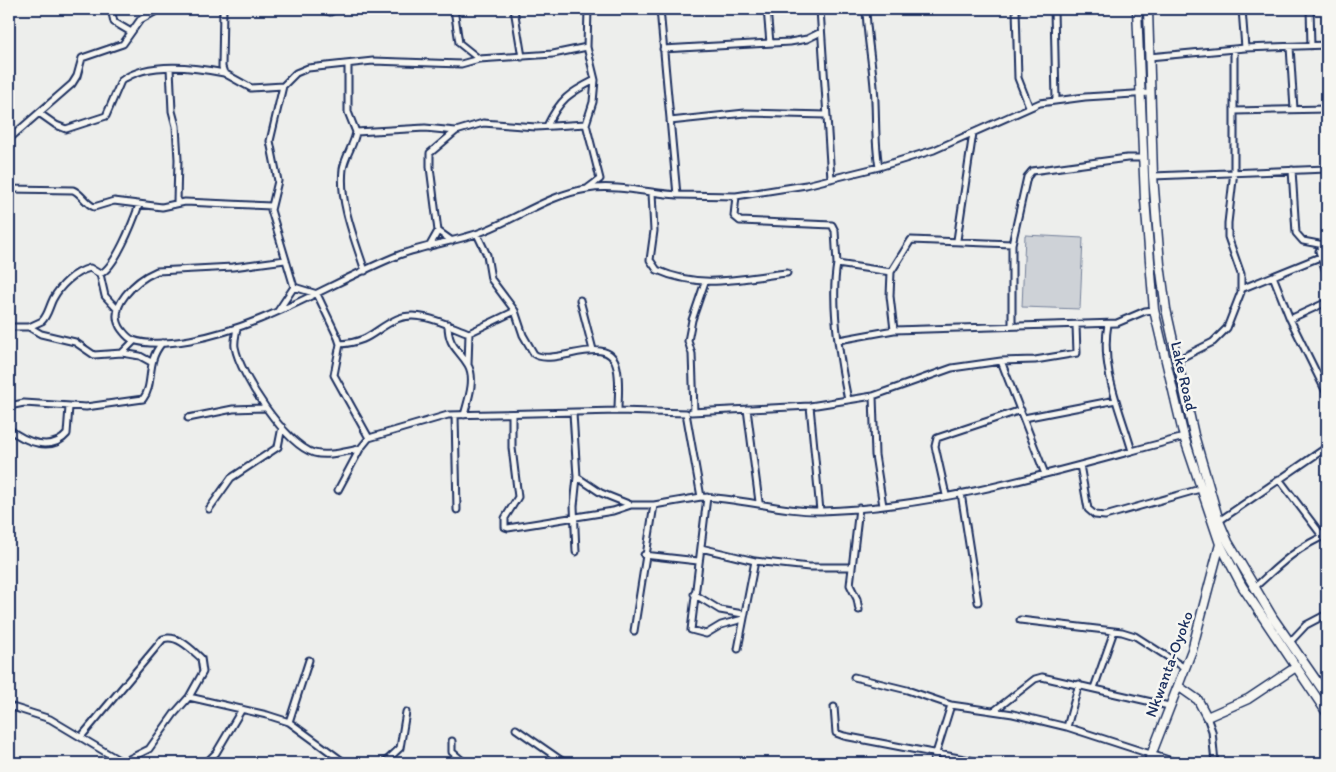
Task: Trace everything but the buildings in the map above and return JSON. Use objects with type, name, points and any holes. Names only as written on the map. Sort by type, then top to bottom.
[{"type":"main road","name":"Lake Road","points":[[1137,9],[1143,158],[1154,310],[1184,437],[1220,544],[1242,586],[1327,713]]},
{"type":"main road","name":"Lake Road","points":[[1148,9],[1153,176],[1166,309],[1176,361],[1194,434],[1219,521],[1254,588],[1327,696]]},
{"type":"main road","name":"Nkwanta-Oyoko","points":[[1148,763],[1185,668],[1220,544]]},
{"type":"main road","points":[[1178,686],[1198,700],[1208,717],[1248,699],[1296,667]]},
{"type":"street","points":[[111,9],[114,22],[131,32]]},
{"type":"street","points":[[9,139],[72,84],[77,76],[82,58],[120,46],[128,39],[140,20],[160,9]]},
{"type":"street","points":[[222,9],[222,67],[224,73]]},
{"type":"street","points":[[320,9],[330,12],[337,9]]},
{"type":"street","points":[[454,9],[459,43],[479,59]]},
{"type":"street","points":[[514,9],[522,57]]},
{"type":"street","points":[[588,9],[587,48],[595,80],[593,102],[586,124],[600,179],[612,188]]},
{"type":"street","points":[[660,9],[677,195]]},
{"type":"street","points":[[768,9],[770,43]]},
{"type":"street","points":[[820,9],[831,179]]},
{"type":"street","points":[[866,9],[875,101],[874,134],[879,167]]},
{"type":"street","points":[[1016,9],[1018,78],[1029,106]]},
{"type":"street","points":[[1054,9],[1056,100]]},
{"type":"street","points":[[1242,9],[1245,48]]},
{"type":"street","points":[[1310,9],[1311,46]]},
{"type":"street","points":[[663,49],[770,43],[807,39],[822,32]]},
{"type":"street","points":[[1149,57],[1245,48],[1327,45]]},
{"type":"street","points":[[1290,47],[1294,109]]},
{"type":"street","points":[[294,287],[271,206],[278,181],[270,141],[283,86],[296,73],[302,70],[373,62],[471,63],[479,59],[522,57],[587,48]]},
{"type":"street","points":[[1176,361],[1213,342],[1227,328],[1241,289],[1241,274],[1228,237],[1234,171],[1234,49]]},
{"type":"street","points":[[348,65],[348,112],[356,132],[347,154],[343,179],[348,210],[365,271]]},
{"type":"street","points":[[39,113],[56,126],[66,129],[103,119],[108,114],[118,86],[124,79],[136,74],[182,66],[224,73],[251,88],[283,86]]},
{"type":"street","points":[[170,68],[172,111],[176,126],[178,159],[177,202]]},
{"type":"street","points":[[547,126],[564,98],[595,80]]},
{"type":"street","points":[[285,260],[233,267],[157,271],[149,275],[124,296],[118,310],[117,324],[127,337],[134,340],[162,343],[189,340],[237,328],[317,294],[400,255],[477,234],[514,219],[548,201],[588,189],[612,188],[677,195],[736,196],[831,179],[879,167],[951,144],[1029,106],[1056,100],[1150,93]]},
{"type":"street","points":[[1235,111],[1327,109]]},
{"type":"street","points":[[670,121],[745,113],[826,115]]},
{"type":"street","points":[[356,132],[425,128],[456,131],[483,123],[547,126],[586,124]]},
{"type":"street","points":[[429,247],[438,231],[430,153],[456,131]]},
{"type":"street","points":[[957,240],[973,133]]},
{"type":"street","points":[[1012,325],[1012,244],[1027,177],[1032,171],[1127,158],[1143,158]]},
{"type":"street","points":[[1153,176],[1234,171],[1327,169]]},
{"type":"street","points":[[1292,170],[1296,233],[1303,241],[1325,245]]},
{"type":"street","points":[[588,189],[600,179]]},
{"type":"street","points":[[9,189],[74,190],[79,193],[86,203],[94,208],[114,201],[162,206],[177,202],[271,206]]},
{"type":"street","points":[[652,193],[654,231],[650,260],[652,265],[664,273],[705,282],[740,281],[787,273]]},
{"type":"street","points":[[736,196],[734,216],[740,221],[832,225],[835,231],[837,264],[835,278],[839,340],[848,400]]},
{"type":"street","points":[[100,274],[110,267],[124,243],[138,205]]},
{"type":"street","points":[[438,231],[452,241]]},
{"type":"street","points":[[477,234],[487,255],[491,279],[515,311],[523,335],[537,357],[544,358],[593,350],[603,351],[615,361],[617,367],[618,411]]},
{"type":"street","points":[[894,330],[890,296],[891,272],[911,240],[957,240],[1012,244]]},
{"type":"street","points":[[1325,245],[1319,251],[1327,275]]},
{"type":"street","points":[[1241,289],[1320,257]]},
{"type":"street","points":[[837,264],[891,272]]},
{"type":"street","points":[[9,327],[38,324],[45,318],[54,298],[66,282],[79,272],[90,268],[100,274],[105,296],[118,310]]},
{"type":"street","points":[[1273,276],[1290,319],[1327,394]]},
{"type":"street","points":[[694,412],[692,354],[688,341],[692,320],[705,282]]},
{"type":"street","points":[[294,287],[317,294],[340,344],[334,375],[369,438]]},
{"type":"street","points":[[278,311],[294,287]]},
{"type":"street","points":[[580,300],[593,350]]},
{"type":"street","points":[[1290,319],[1327,302]]},
{"type":"street","points":[[839,340],[894,330],[1012,325],[1108,324],[1129,320],[1138,314],[1154,310]]},
{"type":"street","points":[[340,344],[367,339],[401,318],[434,320],[469,333],[515,311]]},
{"type":"street","points":[[448,324],[450,342],[468,366]]},
{"type":"street","points":[[1108,324],[1104,351],[1116,400],[1132,451]]},
{"type":"street","points":[[338,490],[360,449],[369,438],[438,417],[618,411],[686,413],[810,406],[873,396],[952,368],[1001,361],[1035,360],[1076,353],[1076,325]]},
{"type":"street","points":[[29,326],[41,334],[74,342],[94,355],[122,354],[140,356],[151,362]]},
{"type":"street","points":[[237,328],[235,340],[239,360],[264,408],[282,427],[313,453],[332,453],[360,449]]},
{"type":"street","points":[[464,415],[471,386],[468,366],[469,333]]},
{"type":"street","points":[[122,354],[134,340]]},
{"type":"street","points":[[9,406],[24,403],[69,407],[143,399],[148,390],[151,362],[162,343]]},
{"type":"street","points":[[1001,361],[1045,474]]},
{"type":"street","points":[[873,396],[875,455],[883,506]]},
{"type":"street","points":[[1024,418],[1116,400]]},
{"type":"street","points":[[810,406],[820,511]]},
{"type":"street","points":[[9,429],[34,444],[58,440],[66,434],[69,407]]},
{"type":"street","points":[[188,418],[234,409],[264,408]]},
{"type":"street","points":[[747,409],[759,502]]},
{"type":"street","points":[[946,495],[936,446],[938,438],[1021,410]]},
{"type":"street","points":[[686,413],[704,497],[701,548],[691,631],[706,634],[743,616]]},
{"type":"street","points":[[512,414],[512,448],[518,497],[505,518],[505,527],[521,528],[613,511],[631,505],[654,505],[704,497],[759,502],[787,508],[820,511],[883,506],[961,493],[1045,474],[1184,437]]},
{"type":"street","points":[[573,414],[577,477],[576,552]]},
{"type":"street","points":[[455,415],[457,510]]},
{"type":"street","points":[[209,509],[231,478],[278,447],[282,427]]},
{"type":"street","points":[[1219,521],[1327,447]]},
{"type":"street","points":[[1080,465],[1088,509],[1095,515],[1105,516],[1200,489]]},
{"type":"street","points":[[577,477],[601,493],[631,505]]},
{"type":"street","points":[[1254,588],[1295,552],[1325,536],[1279,479]]},
{"type":"street","points":[[961,493],[978,602]]},
{"type":"street","points":[[634,631],[644,555],[654,505]]},
{"type":"street","points":[[859,508],[850,589],[858,599],[859,610]]},
{"type":"street","points":[[701,548],[756,561],[809,567],[852,567]]},
{"type":"street","points":[[644,555],[698,561]]},
{"type":"street","points":[[738,650],[743,616],[756,561]]},
{"type":"street","points":[[694,594],[720,610],[743,616]]},
{"type":"street","points":[[1290,642],[1306,625],[1327,614]]},
{"type":"street","points":[[1020,620],[1114,631],[1135,636],[1185,668]]},
{"type":"street","points":[[1094,688],[1114,631]]},
{"type":"street","points":[[9,706],[50,719],[122,762],[140,756],[149,749],[174,714],[189,697],[203,672],[203,661],[176,638],[169,637],[163,639],[81,737]]},
{"type":"street","points":[[289,722],[308,660]]},
{"type":"street","points":[[854,677],[906,690],[951,705],[1067,727],[1178,763]]},
{"type":"street","points":[[994,712],[1035,679],[1051,677],[1169,706]]},
{"type":"street","points":[[1067,727],[1079,684]]},
{"type":"street","points":[[189,697],[289,722],[345,763]]},
{"type":"street","points":[[933,763],[951,705]]},
{"type":"street","points":[[834,707],[836,733],[936,755],[985,763]]},
{"type":"street","points":[[206,763],[216,753],[242,709]]},
{"type":"street","points":[[384,763],[400,748],[406,712]]},
{"type":"street","points":[[1208,717],[1212,731],[1215,763]]},
{"type":"street","points":[[516,729],[564,763]]},
{"type":"street","points":[[452,741],[452,752],[465,763]]},
{"type":"shaded area","points":[[1025,235],[1083,238],[1080,309],[1022,307]]}]
